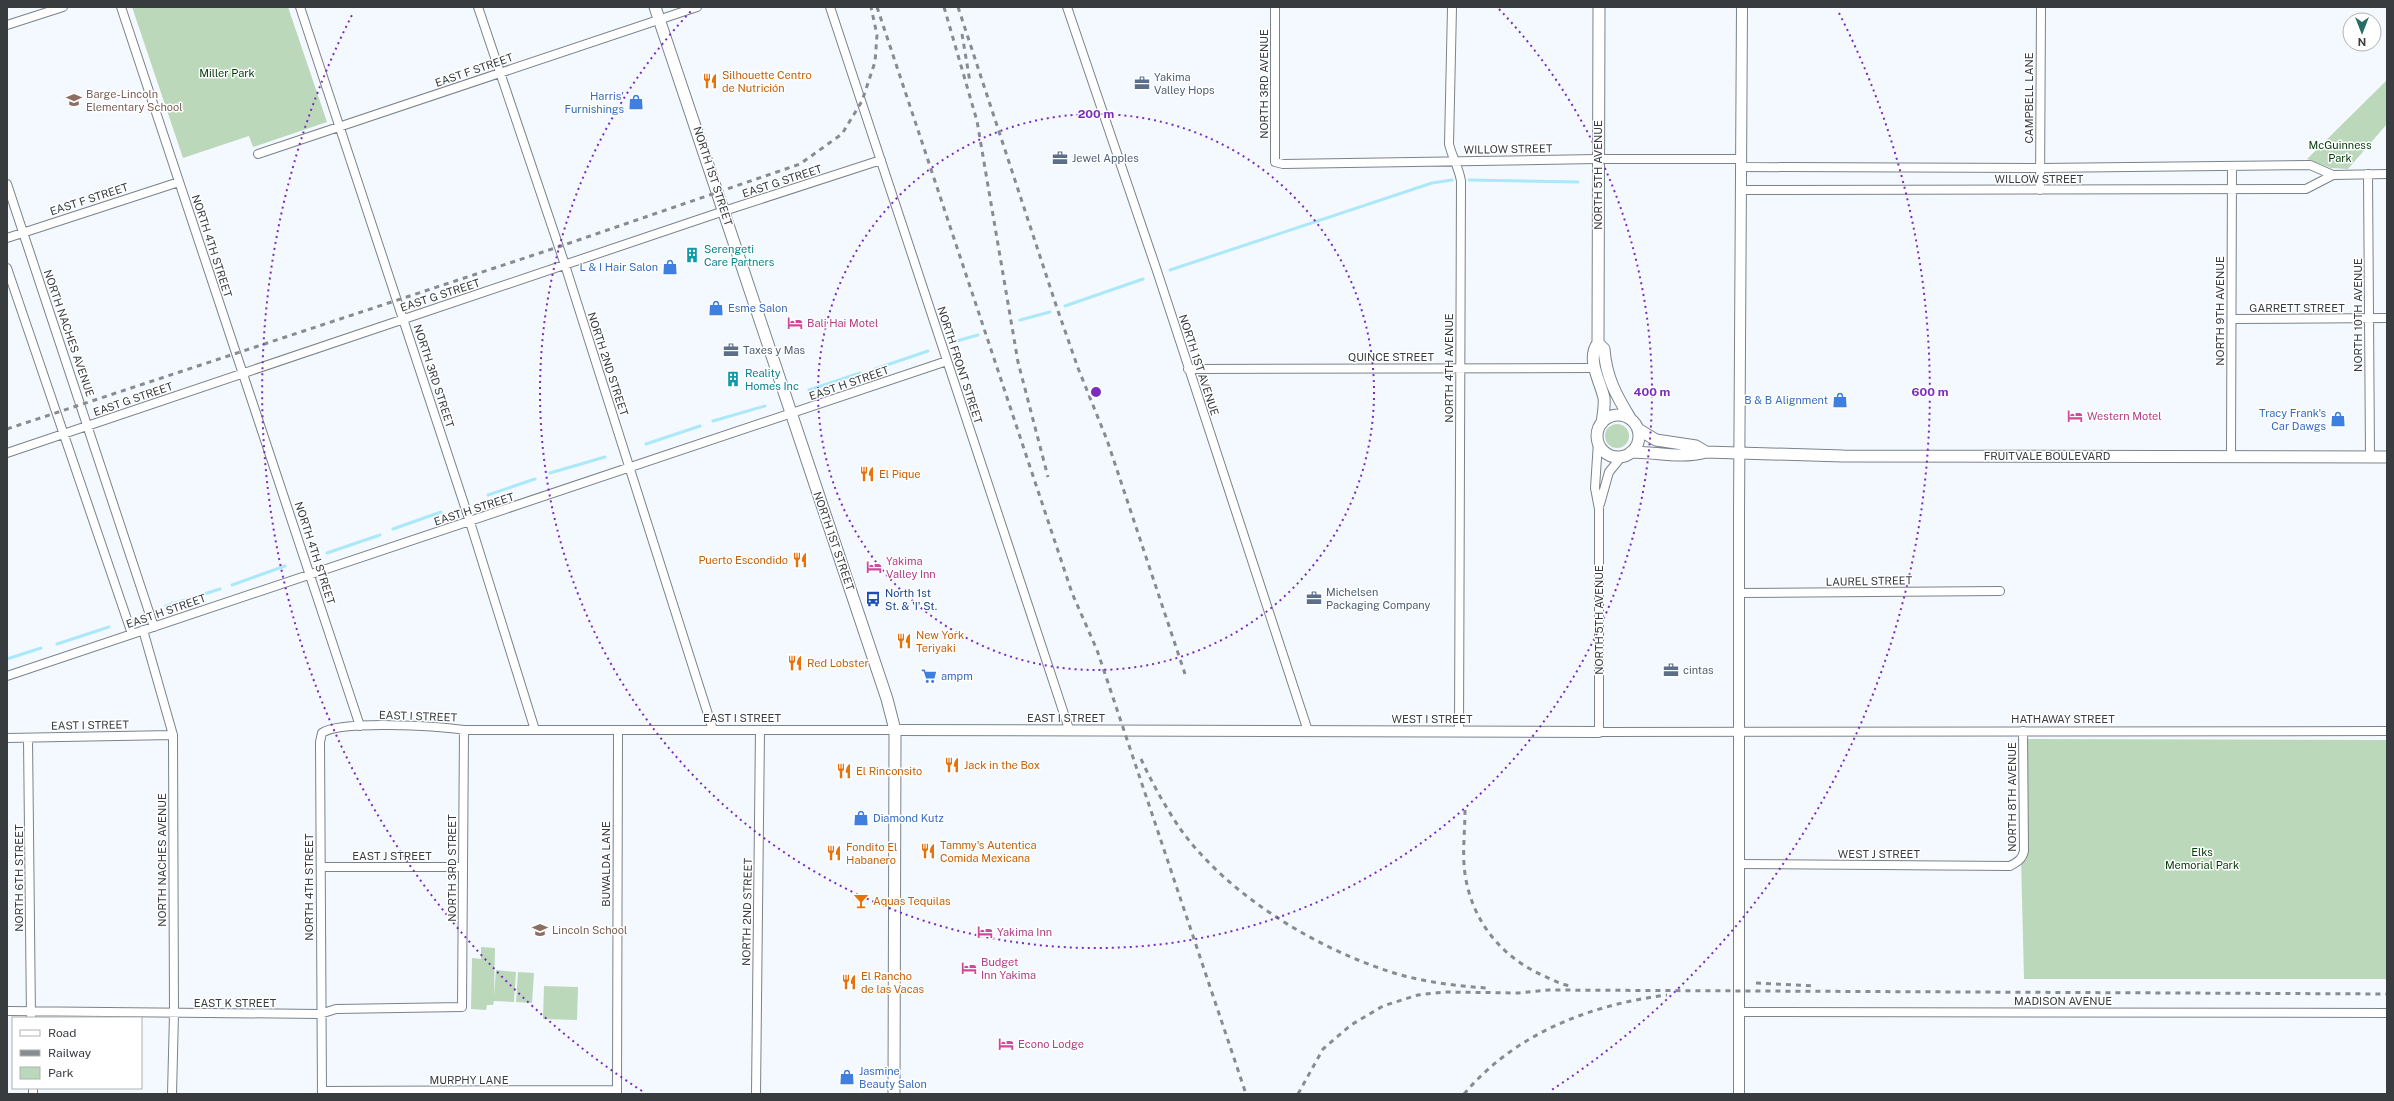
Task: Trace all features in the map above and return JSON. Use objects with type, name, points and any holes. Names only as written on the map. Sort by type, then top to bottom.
[{"type":"main road","name":"NORTH 1ST STREET","points":[[655,7],[888,699],[895,730],[894,1094]]},
{"type":"main road","name":"NORTH 5TH AVENUE","points":[[1599,7],[1597,159],[1598,343],[1593,349],[1594,368],[1604,399],[1602,423]]},
{"type":"main road","name":"NORTH 5TH AVENUE","points":[[1598,343],[1604,349],[1607,376],[1616,395],[1630,418]]},
{"type":"main road","points":[[1598,442],[1598,429],[1606,418],[1618,415],[1630,418]]},
{"type":"main road","name":"FRUITVALE BOULEVARD","points":[[1630,418],[1638,429],[1656,440],[1696,446],[1706,452]]},
{"type":"main road","points":[[1627,454],[1638,442],[1638,429]]},
{"type":"main road","name":"FRUITVALE BOULEVARD","points":[[1598,442],[1610,455],[1627,454],[1674,456],[1696,455],[1706,452],[1843,456],[2387,457]]},
{"type":"street","points":[[7,26],[63,7]]},
{"type":"street","name":"NORTH 4TH STREET","points":[[121,7],[360,726],[328,729],[322,733],[320,1014],[322,1092]]},
{"type":"street","name":"NORTH 3RD STREET","points":[[300,7],[341,126],[404,319],[536,730]]},
{"type":"street","name":"NORTH 2ND STREET","points":[[478,7],[565,265],[714,730]]},
{"type":"street","name":"EAST F STREET","points":[[258,154],[697,7]]},
{"type":"street","name":"NORTH FRONT STREET","points":[[830,7],[1068,729]]},
{"type":"street","name":"NORTH 1ST AVENUE","points":[[1067,7],[1308,731]]},
{"type":"street","name":"NORTH 3RD AVENUE","points":[[1275,162],[1276,7]]},
{"type":"street","name":"NORTH 4TH AVENUE","points":[[1452,7],[1450,144],[1459,170],[1460,181],[1459,731]]},
{"type":"street","points":[[1739,1094],[1739,453],[1742,190],[1742,7]]},
{"type":"street","name":"CAMPBELL LANE","points":[[2040,190],[2041,7]]},
{"type":"street","name":"WILLOW STREET","points":[[1275,162],[1283,164],[1597,159],[2040,168],[2310,165],[2333,175],[2387,174]]},
{"type":"street","name":"EAST G STREET","points":[[7,453],[724,211],[881,160]]},
{"type":"street","name":"NORTH 9TH AVENUE","points":[[2231,456],[2232,166]]},
{"type":"street","name":"NORTH 10TH AVENUE","points":[[2368,174],[2370,457]]},
{"type":"street","name":"WILLOW STREET","points":[[1742,190],[2306,189],[2333,175]]},
{"type":"street","name":"EAST F STREET","points":[[7,238],[179,182]]},
{"type":"street","name":"NORTH NACHES AVENUE","points":[[7,184],[154,627]]},
{"type":"street","points":[[7,268],[132,634]]},
{"type":"street","name":"GARRETT STREET","points":[[2232,319],[2387,318]]},
{"type":"street","name":"EAST H STREET","points":[[7,676],[947,361]]},
{"type":"street","name":"QUINCE STREET","points":[[1188,369],[1594,368]]},
{"type":"street","name":"NORTH 5TH AVENUE","points":[[1598,442],[1595,488],[1599,509],[1599,732]]},
{"type":"street","name":"NORTH 5TH AVENUE","points":[[1599,509],[1609,472],[1627,454]]},
{"type":"street","name":"LAUREL STREET","points":[[1739,593],[2000,591]]},
{"type":"street","name":"NORTH NACHES AVENUE","points":[[143,630],[173,735],[174,1014],[172,1094]]},
{"type":"street","name":"EAST I STREET","points":[[360,726],[449,728],[464,730],[1124,730]]},
{"type":"street","name":"NORTH 3RD STREET","points":[[462,1007],[464,730]]},
{"type":"street","name":"BUWALDA LANE","points":[[617,1092],[618,730]]},
{"type":"street","name":"NORTH 2ND STREET","points":[[756,1094],[760,730]]},
{"type":"street","name":"WEST I STREET","points":[[1124,730],[1740,732]]},
{"type":"street","name":"NORTH 8TH AVENUE","points":[[2018,862],[2023,857],[2024,851],[2023,731]]},
{"type":"street","name":"HATHAWAY STREET","points":[[1740,732],[2387,731]]},
{"type":"street","name":"EAST I STREET","points":[[7,738],[173,735]]},
{"type":"street","name":"NORTH 6TH STREET","points":[[28,738],[31,1015]]},
{"type":"street","name":"WEST J STREET","points":[[1738,864],[2010,866],[2018,862]]},
{"type":"street","name":"EAST J STREET","points":[[321,867],[463,868]]},
{"type":"street","name":"EAST K STREET","points":[[7,1011],[31,1015],[320,1014],[336,1009],[462,1007]]},
{"type":"street","name":"MADISON AVENUE","points":[[1739,1012],[2387,1013]]},
{"type":"street","name":"MURPHY LANE","points":[[322,1092],[617,1092]]},
{"type":"green space","name":"Miller Park","points":[[132,7],[288,7],[327,122],[253,147],[249,136],[183,158]]},
{"type":"green space","name":"McGuinness Park","points":[[2387,80],[2387,124],[2348,169],[2331,168],[2307,159]]},
{"type":"green space","points":[[1617,424],[1622,425],[1628,431],[1628,441],[1622,447],[1617,448],[1612,447],[1606,441],[1605,436],[1606,431],[1612,425]]},
{"type":"green space","name":"Elks Memorial Park","points":[[2018,739],[2387,740],[2387,979],[2024,979]]},
{"type":"green space","points":[[481,947],[495,948],[494,996],[496,970],[516,972],[514,1002],[494,1001],[493,1005],[487,1005],[486,1010],[471,1009],[472,958],[481,959]]},
{"type":"green space","points":[[518,972],[534,973],[532,1003],[516,1002]]},
{"type":"green space","points":[[544,986],[578,987],[577,1020],[543,1019]]},
{"type":"waterway","points":[[1170,270],[1432,183],[1452,180]]},
{"type":"waterway","points":[[1469,180],[1578,182]]},
{"type":"waterway","points":[[1065,306],[1143,279]]},
{"type":"waterway","points":[[1020,320],[1050,312]]},
{"type":"waterway","points":[[953,342],[978,335]]},
{"type":"waterway","points":[[875,369],[928,351]]},
{"type":"waterway","points":[[809,390],[860,373]]},
{"type":"waterway","points":[[713,421],[765,406]]},
{"type":"waterway","points":[[646,444],[700,426]]},
{"type":"waterway","points":[[550,473],[605,457]]},
{"type":"waterway","points":[[488,495],[535,479]]},
{"type":"waterway","points":[[393,529],[441,512]]},
{"type":"waterway","points":[[327,553],[380,535]]},
{"type":"waterway","points":[[232,585],[285,566]]},
{"type":"waterway","points":[[166,606],[220,589]]},
{"type":"waterway","points":[[57,644],[109,627]]},
{"type":"waterway","points":[[7,659],[41,648]]},
{"type":"railway","points":[[7,429],[558,247],[800,164],[842,134],[862,101],[875,62],[877,35],[871,7]]},
{"type":"railway","points":[[877,7],[1072,593],[1097,650],[1246,1094]]},
{"type":"railway","points":[[944,7],[977,121],[1018,362],[1048,477]]},
{"type":"railway","points":[[958,7],[1057,308],[1078,368],[1107,440],[1185,674]]},
{"type":"railway","points":[[962,34],[970,82]]},
{"type":"railway","points":[[1141,759],[1170,813],[1181,830],[1201,854],[1224,877],[1249,898],[1277,917],[1305,935],[1335,950],[1365,963],[1394,973],[1440,983],[1487,988]]},
{"type":"railway","points":[[1465,810],[1465,874],[1474,907],[1482,922],[1491,936],[1514,959],[1544,976],[1572,986]]},
{"type":"railway","points":[[1756,983],[1814,986]]},
{"type":"railway","points":[[1298,1094],[1323,1049],[1351,1025],[1383,1006],[1418,995],[1444,992],[1519,993],[1549,990],[2387,994]]},
{"type":"railway","points":[[1464,1094],[1484,1073],[1507,1054],[1556,1025],[1610,1006],[1667,995]]},
{"type":"place","name":"Silhouette Centro de Nutrición","points":[[710,81]]},
{"type":"place","name":"Yakima Valley Hops","points":[[1142,83]]},
{"type":"place","name":"Barge-Lincoln Elementary School","points":[[74,100]]},
{"type":"place","name":"Harris' Furnishings","points":[[636,102]]},
{"type":"place","name":"Jewel Apples","points":[[1060,158]]},
{"type":"place","name":"Serengeti Care Partners","points":[[692,255]]},
{"type":"place","name":"L & I Hair Salon","points":[[670,267]]},
{"type":"place","name":"Esme Salon","points":[[716,308]]},
{"type":"place","name":"Bali Hai Motel","points":[[795,323]]},
{"type":"place","name":"Taxes y Mas","points":[[731,350]]},
{"type":"place","name":"Reality Homes Inc","points":[[733,379]]},
{"type":"place","name":"B & B Alignment","points":[[1840,400]]},
{"type":"place","name":"Western Motel","points":[[2075,416]]},
{"type":"place","name":"Tracy Frank's Car Dawgs","points":[[2338,419]]},
{"type":"place","name":"El Pique","points":[[867,474]]},
{"type":"place","name":"Puerto Escondido","points":[[800,560]]},
{"type":"place","name":"Yakima Valley Inn","points":[[874,567]]},
{"type":"place","name":"Michelsen Packaging Company","points":[[1314,598]]},
{"type":"place","name":"North 1st St. & 'I' St.","points":[[873,599]]},
{"type":"place","name":"New York Teriyaki","points":[[904,641]]},
{"type":"place","name":"Red Lobster","points":[[795,663]]},
{"type":"place","name":"cintas","points":[[1671,670]]},
{"type":"place","name":"ampm","points":[[929,676]]},
{"type":"place","name":"Jack in the Box","points":[[952,765]]},
{"type":"place","name":"El Rinconsito","points":[[844,771]]},
{"type":"place","name":"Diamond Kutz","points":[[861,818]]},
{"type":"place","name":"Tammy's Autentica Comida Mexicana","points":[[928,851]]},
{"type":"place","name":"Fondito El Habanero","points":[[834,853]]},
{"type":"place","name":"Aquas Tequilas","points":[[861,901]]},
{"type":"place","name":"Lincoln School","points":[[540,930]]},
{"type":"place","name":"Yakima Inn","points":[[985,932]]},
{"type":"place","name":"Budget Inn Yakima","points":[[969,968]]},
{"type":"place","name":"El Rancho de las Vacas","points":[[849,982]]},
{"type":"place","name":"Econo Lodge","points":[[1006,1044]]},
{"type":"place","name":"Jasmine Beauty Salon","points":[[847,1077]]}]
